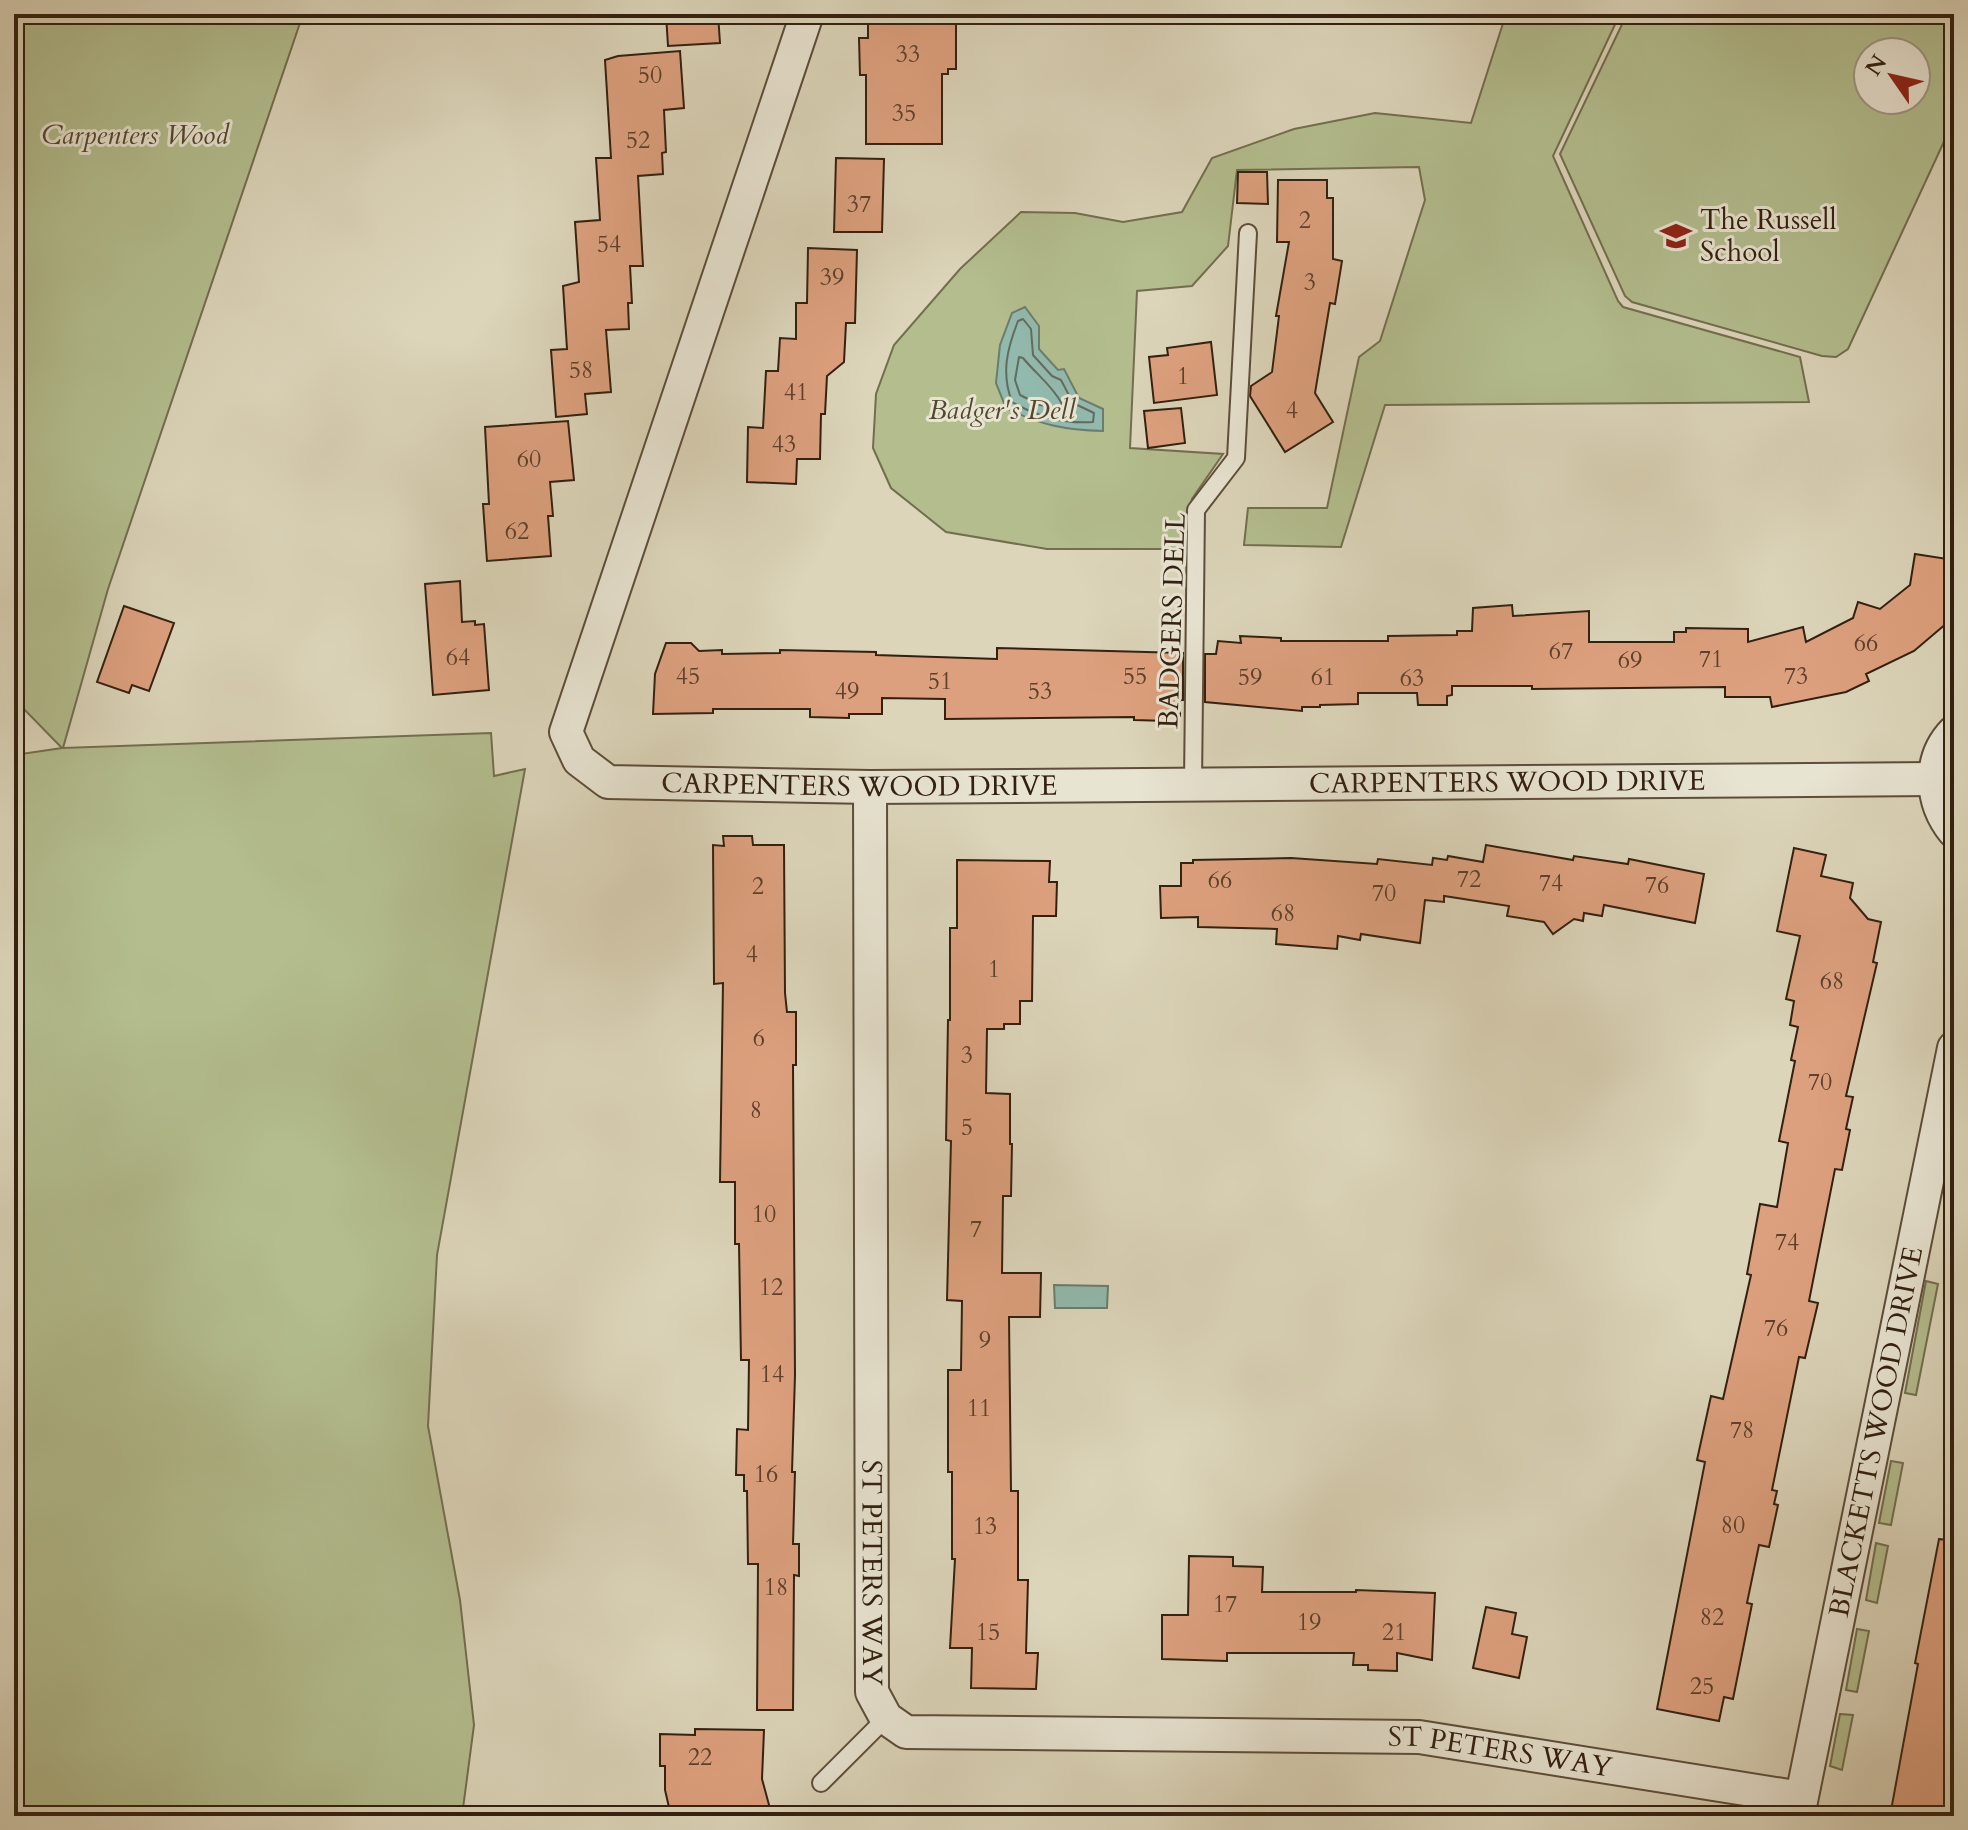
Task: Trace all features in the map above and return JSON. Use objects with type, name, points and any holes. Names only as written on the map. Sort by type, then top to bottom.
[{"type":"street","name":"CARPENTERS WOOD DRIVE","points":[[807,14],[566,732],[579,760],[608,782],[870,787],[1935,779]]},
{"type":"street","points":[[1954,732],[1938,757],[1935,779],[1936,801],[1944,820],[1954,831]]},
{"type":"street","name":"ST PETERS WAY","points":[[870,787],[872,1692],[886,1718],[906,1732],[1419,1737],[1799,1807]]},
{"type":"street","name":"BLACKETTS WOOD DRIVE","points":[[1799,1807],[1954,1048]]},
{"type":"lane","name":"BADGERS DELL","points":[[1193,784],[1196,510],[1236,458],[1248,233]]},
{"type":"lane","points":[[821,1783],[886,1718]]},
{"type":"green space","name":"Carpenters Wood","points":[[14,14],[303,14],[108,589],[63,748],[491,733],[494,776],[525,769],[437,1255],[428,1426],[460,1600],[474,1725],[462,1816],[14,1816],[14,755],[62,748],[21,706],[14,707]]},
{"type":"green space","name":"Badger's Dell","points":[[1506,14],[1620,14],[1553,156],[1618,301],[1623,307],[1800,357],[1809,402],[1385,405],[1341,547],[1244,545],[1248,508],[1327,508],[1359,357],[1380,341],[1425,200],[1419,167],[1237,170],[1228,246],[1192,286],[1137,291],[1130,448],[1223,454],[1192,499],[1181,549],[1047,549],[946,532],[891,488],[873,448],[876,394],[894,345],[960,269],[1021,212],[1075,213],[1123,222],[1182,212],[1212,158],[1294,129],[1375,113],[1471,123]]},
{"type":"green space","points":[[1627,14],[1954,14],[1954,120],[1848,349],[1836,357],[1822,356],[1632,302],[1625,296],[1560,154]]},
{"type":"green space","points":[[1926,1281],[1938,1284],[1916,1395],[1905,1393]]},
{"type":"green space","points":[[1891,1461],[1903,1463],[1891,1525],[1879,1523]]},
{"type":"green space","points":[[1876,1543],[1888,1546],[1877,1603],[1866,1600]]},
{"type":"green space","points":[[1857,1629],[1869,1631],[1857,1692],[1846,1690]]},
{"type":"green space","points":[[1840,1714],[1853,1715],[1842,1770],[1830,1766]]},
{"type":"water","points":[[1025,307],[1039,326],[1039,349],[1058,370],[1064,369],[1079,398],[1103,409],[1103,431],[1053,426],[1006,408],[996,383],[1000,345],[1012,313]]},
{"type":"water","points":[[1054,1285],[1108,1286],[1107,1308],[1055,1308]]},
{"type":"building","points":[[666,14],[718,14],[720,43],[668,46]]},
{"type":"building","points":[[880,14],[956,14],[956,69],[948,69],[948,74],[942,74],[942,144],[866,144],[866,75],[860,75],[859,38],[868,38],[868,17],[880,17]]},
{"type":"building","points":[[680,51],[684,108],[664,110],[666,152],[662,153],[663,174],[638,176],[643,266],[630,266],[632,303],[628,303],[629,329],[606,330],[611,392],[585,394],[587,414],[556,417],[551,350],[567,349],[563,286],[579,282],[575,222],[600,220],[596,158],[611,158],[605,60],[618,56]]},
{"type":"building","points":[[836,158],[884,159],[882,232],[834,232]]},
{"type":"building","points":[[1238,172],[1267,172],[1268,204],[1237,203]]},
{"type":"building","points":[[1278,180],[1327,180],[1327,198],[1333,198],[1333,259],[1342,261],[1335,304],[1330,303],[1315,393],[1333,422],[1285,452],[1250,396],[1251,386],[1272,372],[1279,316],[1276,316],[1289,242],[1277,242]]},
{"type":"building","points":[[808,248],[857,250],[855,323],[846,323],[844,362],[827,376],[825,414],[821,414],[820,459],[797,459],[796,484],[747,482],[748,427],[763,428],[766,371],[778,371],[780,338],[796,339],[796,303],[807,303]]},
{"type":"building","points":[[1211,342],[1217,395],[1154,403],[1149,357],[1168,355],[1167,348]]},
{"type":"building","points":[[1181,408],[1185,443],[1148,448],[1144,411]]},
{"type":"building","points":[[568,421],[574,480],[550,482],[553,516],[548,516],[551,556],[487,561],[483,504],[489,504],[485,427]]},
{"type":"building","points":[[1915,554],[1954,560],[1954,617],[1914,651],[1866,674],[1869,681],[1846,692],[1772,707],[1770,697],[1725,697],[1725,687],[1532,689],[1532,686],[1452,686],[1447,705],[1418,705],[1417,693],[1358,693],[1358,704],[1302,707],[1302,711],[1205,702],[1205,654],[1216,654],[1218,641],[1241,643],[1240,636],[1281,638],[1281,641],[1388,641],[1388,636],[1457,635],[1457,631],[1472,631],[1473,608],[1512,605],[1513,616],[1589,611],[1589,642],[1674,642],[1674,632],[1686,632],[1686,628],[1748,629],[1748,642],[1803,627],[1806,642],[1853,618],[1858,602],[1880,609],[1910,585]]},
{"type":"building","points":[[460,581],[462,622],[484,624],[489,690],[433,695],[425,584]]},
{"type":"building","points":[[124,606],[174,623],[149,691],[132,685],[129,693],[97,682]]},
{"type":"building","points":[[666,643],[691,643],[699,651],[722,650],[722,654],[780,653],[780,650],[997,659],[997,648],[1183,653],[1183,700],[1180,700],[1180,716],[1169,716],[1168,721],[1134,720],[1134,717],[945,719],[945,699],[882,698],[882,714],[849,714],[849,718],[810,717],[810,709],[713,709],[713,713],[653,714],[655,674]]},
{"type":"building","points":[[723,836],[752,836],[753,845],[784,845],[785,993],[787,1012],[796,1012],[796,1065],[793,1065],[795,1375],[792,1472],[795,1472],[793,1544],[799,1544],[799,1576],[794,1575],[793,1710],[757,1710],[758,1564],[748,1564],[747,1491],[744,1491],[744,1475],[736,1475],[737,1429],[748,1430],[749,1360],[741,1360],[735,1182],[720,1182],[723,983],[714,984],[713,845],[724,846]]},
{"type":"building","points":[[1486,845],[1573,860],[1574,856],[1628,864],[1629,859],[1704,874],[1695,923],[1604,905],[1602,916],[1584,913],[1583,921],[1574,919],[1553,934],[1544,922],[1507,916],[1509,906],[1444,896],[1444,902],[1425,900],[1420,943],[1361,934],[1360,940],[1338,936],[1337,949],[1276,944],[1277,929],[1198,927],[1198,917],[1161,918],[1160,886],[1181,886],[1181,863],[1193,863],[1193,860],[1291,858],[1377,864],[1378,859],[1432,865],[1433,858],[1447,860],[1448,856],[1483,862]]},
{"type":"building","points":[[1794,848],[1826,855],[1821,876],[1853,883],[1850,898],[1868,919],[1881,922],[1873,962],[1877,963],[1846,1096],[1853,1097],[1846,1129],[1850,1130],[1842,1170],[1835,1169],[1809,1301],[1818,1303],[1805,1358],[1799,1357],[1772,1490],[1777,1491],[1774,1504],[1778,1505],[1769,1547],[1759,1545],[1747,1603],[1752,1604],[1733,1699],[1724,1697],[1719,1721],[1657,1709],[1705,1462],[1697,1460],[1711,1396],[1723,1399],[1751,1275],[1747,1274],[1760,1204],[1777,1207],[1788,1143],[1779,1141],[1795,1061],[1791,1060],[1798,1027],[1790,1025],[1794,1001],[1786,999],[1800,936],[1777,931]]},
{"type":"building","points":[[957,860],[1050,861],[1049,882],[1057,882],[1056,916],[1033,916],[1032,1001],[1020,1001],[1020,1024],[1004,1024],[1004,1029],[987,1029],[986,1093],[1010,1094],[1011,1196],[1003,1196],[1002,1273],[1041,1273],[1040,1317],[1009,1317],[1011,1491],[1018,1491],[1018,1580],[1028,1580],[1026,1653],[1038,1653],[1036,1689],[971,1688],[972,1648],[950,1648],[955,1559],[952,1559],[952,1472],[948,1472],[948,1370],[961,1370],[962,1301],[947,1300],[951,1141],[946,1140],[950,928],[957,928]]},
{"type":"building","points":[[1939,1539],[1954,1541],[1954,1816],[1890,1816],[1918,1664],[1915,1663]]},
{"type":"building","points":[[1189,1556],[1233,1557],[1233,1566],[1263,1567],[1262,1592],[1356,1590],[1435,1593],[1432,1660],[1397,1653],[1397,1671],[1368,1670],[1368,1665],[1353,1665],[1354,1653],[1227,1653],[1227,1661],[1162,1659],[1162,1615],[1188,1615]]},
{"type":"building","points":[[1486,1607],[1516,1613],[1512,1634],[1527,1637],[1519,1678],[1473,1668]]},
{"type":"building","points":[[695,1729],[764,1730],[762,1779],[772,1816],[671,1816],[665,1790],[665,1766],[660,1766],[660,1734],[695,1735]]},
{"type":"place","name":"The Russell School","points":[[1676,236]]}]
